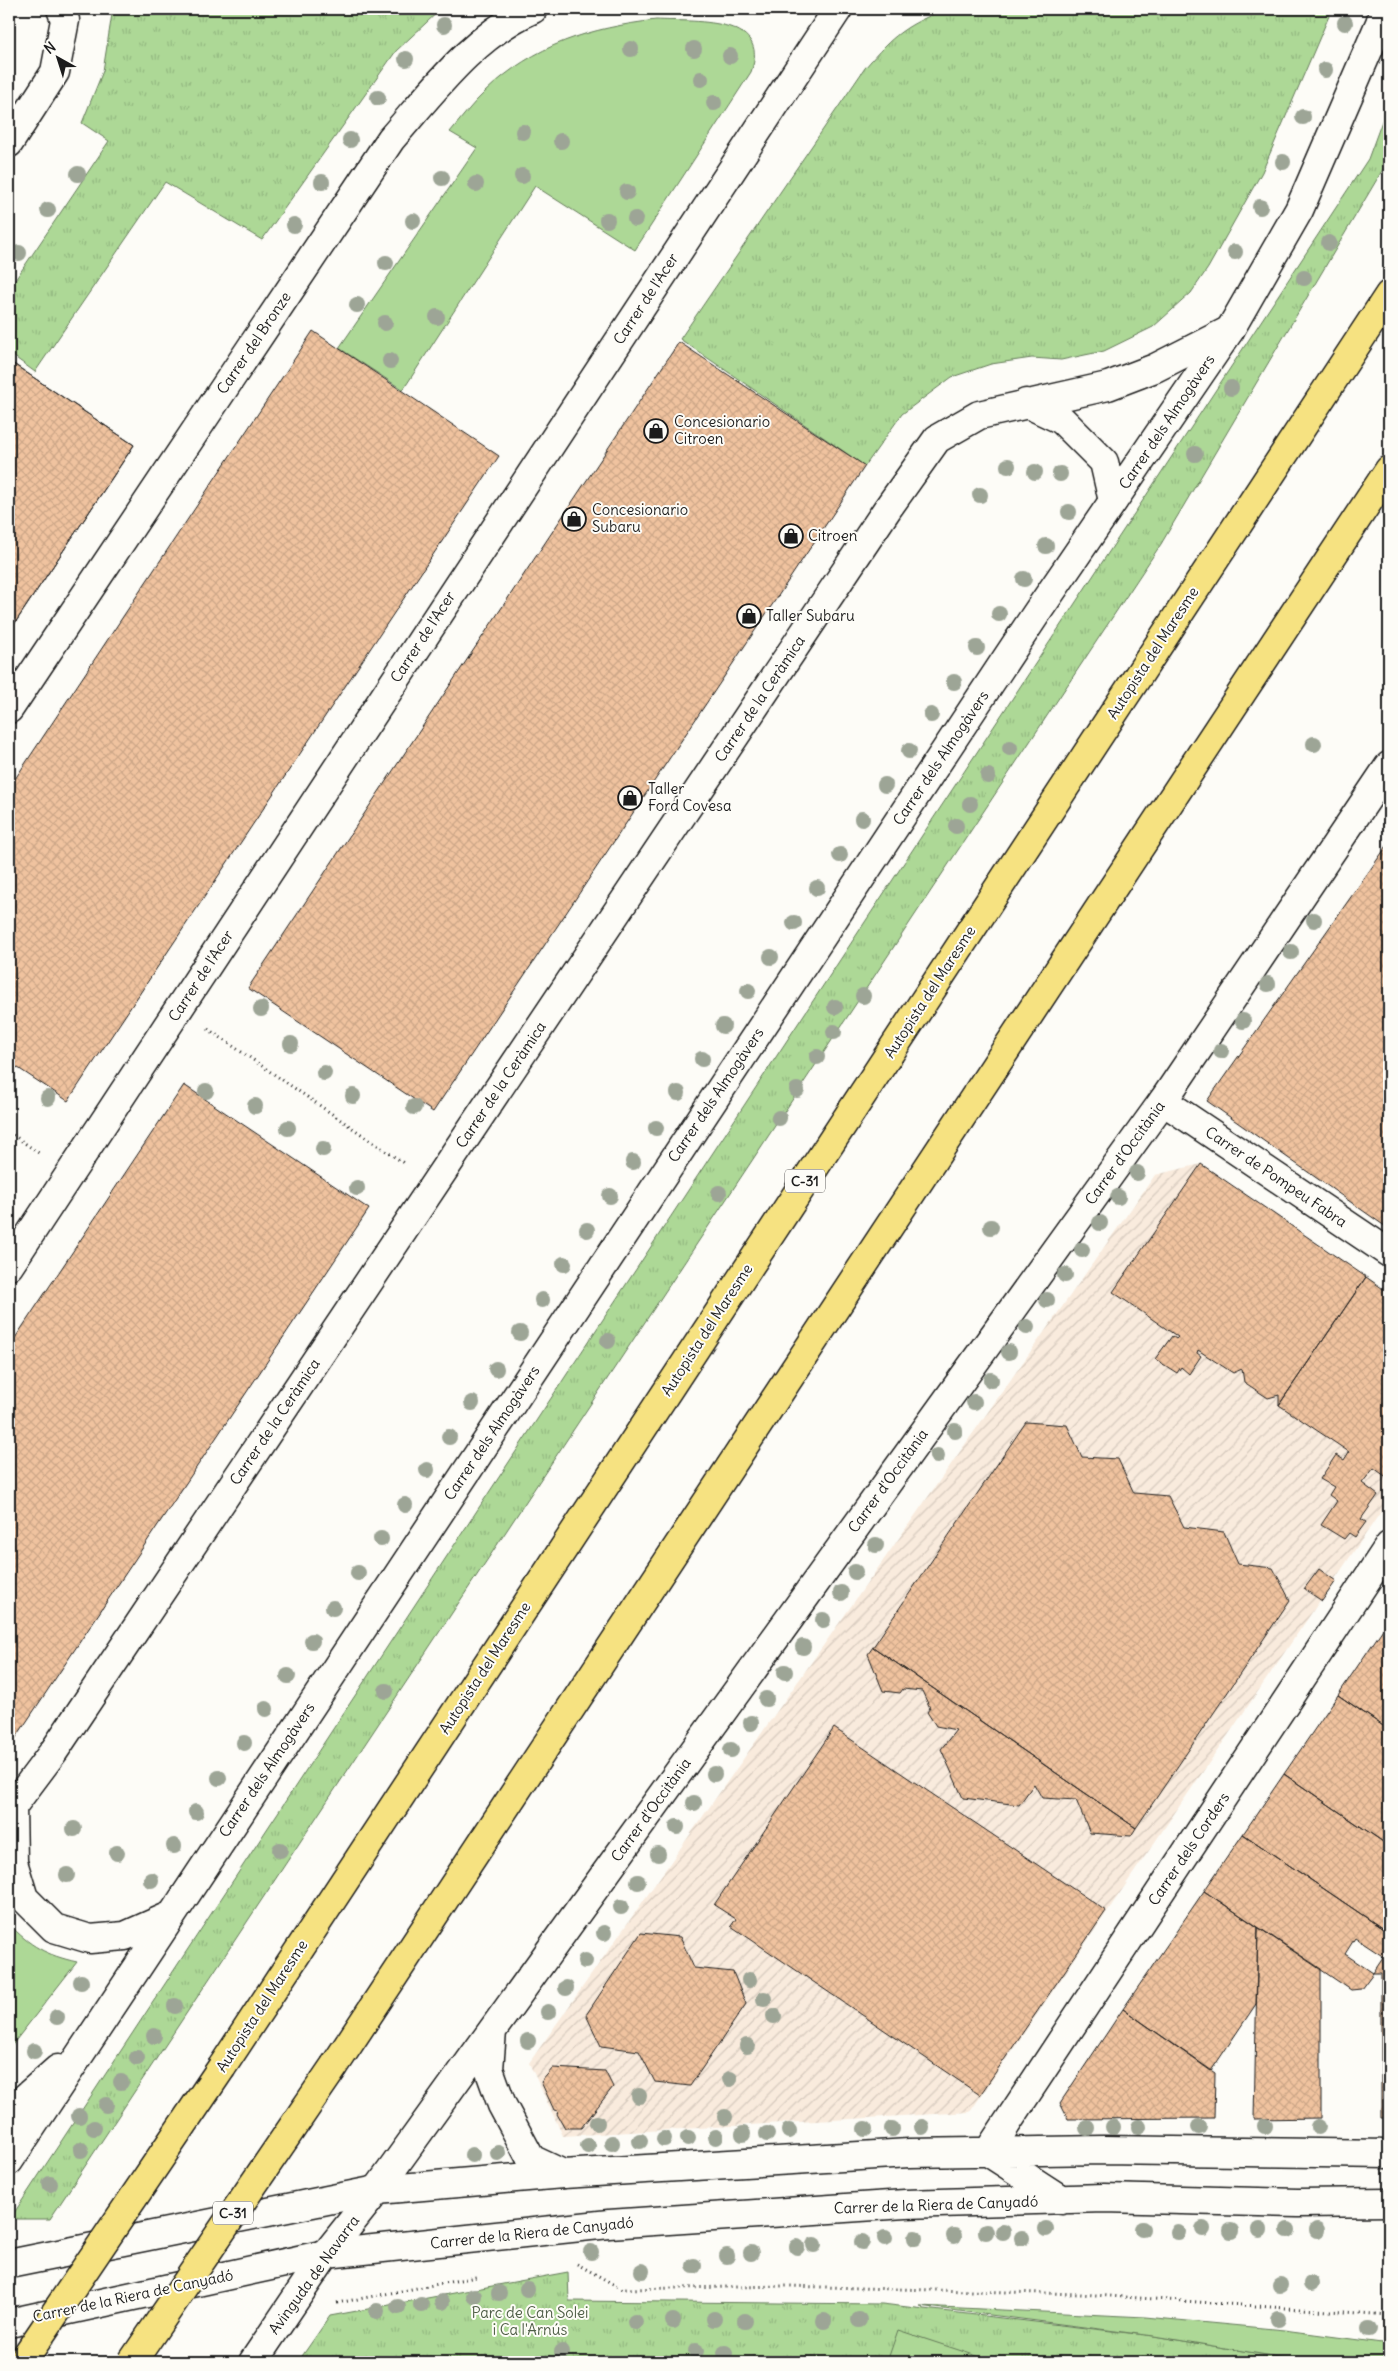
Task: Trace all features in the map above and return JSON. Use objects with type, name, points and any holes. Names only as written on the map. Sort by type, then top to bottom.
[{"type":"highway","name":"Autopista del Maresme","points":[[22,2362],[222,2067],[1389,295]]},
{"type":"highway","name":"C-31","points":[[132,2362],[334,2065],[1389,470]]},
{"type":"street","points":[[9,143],[55,72],[64,20],[61,9]]},
{"type":"street","name":"Carrer del Bronze","points":[[9,709],[391,139],[457,63],[512,18],[533,9]]},
{"type":"street","name":"Carrer de l'Acer","points":[[9,1266],[838,9]]},
{"type":"street","name":"Carrer dels Almogàvers","points":[[9,2161],[170,1916],[1113,501],[1230,330],[1299,210],[1380,23],[1384,9]]},
{"type":"street","name":"Carrer de la Ceràmica","points":[[10,1808],[54,1751],[888,508],[937,439],[979,415],[1108,386],[1155,368],[1230,330]]},
{"type":"street","points":[[1026,403],[1062,420],[1104,462],[1113,501]]},
{"type":"street","name":"Carrer d'Occitània","points":[[377,2190],[1163,1101],[1389,766]]},
{"type":"street","name":"Carrer de Pompeu Fabra","points":[[1163,1101],[1389,1253]]},
{"type":"street","name":"Carrer dels Corders","points":[[988,2152],[1389,1546]]},
{"type":"street","points":[[10,1808],[13,1862],[24,1898],[54,1928],[90,1939],[125,1936],[170,1916]]},
{"type":"street","points":[[492,2031],[489,2069],[502,2105],[531,2159],[563,2174]]},
{"type":"street","points":[[9,2112],[84,2047]]},
{"type":"street","points":[[9,2264],[377,2190],[563,2174],[909,2154],[988,2152],[1103,2150],[1389,2154]]},
{"type":"street","name":"Carrer de la Riera de Canyadó","points":[[988,2152],[1062,2200]]},
{"type":"street","name":"Avinguda de Navarra","points":[[253,2362],[326,2254],[377,2190]]},
{"type":"street","name":"Carrer de la Riera de Canyadó","points":[[9,2323],[326,2254],[610,2224],[905,2204],[1062,2200],[1389,2202]]},
{"type":"path","points":[[179,1009],[434,1184]]},
{"type":"path","points":[[569,2260],[622,2289],[787,2286],[1080,2294],[1389,2316]]},
{"type":"path","points":[[338,2303],[482,2276]]},
{"type":"shaded area","points":[[1201,1164],[1389,1293],[1389,1500],[970,2112],[563,2136],[529,2063],[1155,1175]]},
{"type":"green space","points":[[111,9],[441,9],[396,51],[262,240],[165,182],[35,372],[9,353],[9,289],[109,141],[82,123],[103,71],[112,14]]},
{"type":"green space","points":[[946,9],[1332,9],[1262,172],[1208,268],[1191,293],[1153,327],[1104,351],[1061,360],[1032,358],[991,364],[952,377],[902,414],[865,466],[680,339],[865,68],[901,32],[920,20]]},
{"type":"green space","points":[[656,20],[707,22],[724,25],[739,31],[750,40],[754,53],[751,72],[635,250],[535,186],[403,390],[339,348],[477,148],[450,132],[480,97],[504,75],[544,50],[564,41],[608,28]]},
{"type":"green space","points":[[1389,102],[1389,159],[1161,544],[50,2219],[10,2219],[1368,159]]},
{"type":"green space","points":[[9,1924],[39,1949],[77,1962],[9,2049]]},
{"type":"green space","name":"Parc de Can Solei i Ca l'Arnús","points":[[568,2272],[569,2301],[882,2304],[1154,2336],[1308,2362],[298,2362],[330,2316]]},
{"type":"green space","points":[[920,2306],[1145,2317],[1284,2330],[1389,2344],[1389,2362],[1308,2362],[1154,2336]]},
{"type":"green space","points":[[898,2330],[995,2362],[887,2362]]},
{"type":"building","points":[[313,331],[499,456],[68,1101],[9,1062],[9,788]]},
{"type":"building","points":[[679,342],[865,466],[433,1112],[248,988]]},
{"type":"building","points":[[9,361],[134,445],[9,632]]},
{"type":"building","points":[[9,361],[134,445],[9,632]]},
{"type":"building","points":[[1389,843],[1389,1229],[1207,1101]]},
{"type":"building","points":[[184,1085],[369,1209],[9,1748],[9,1347]]},
{"type":"building","points":[[1201,1164],[1366,1277],[1279,1405],[1279,1395],[1268,1398],[1244,1382],[1242,1369],[1233,1373],[1198,1350],[1197,1353],[1201,1356],[1189,1374],[1181,1367],[1177,1373],[1155,1359],[1172,1336],[1176,1339],[1178,1337],[1113,1292]]},
{"type":"building","points":[[1366,1277],[1389,1293],[1389,1479],[1374,1468],[1362,1483],[1378,1495],[1361,1519],[1366,1522],[1355,1537],[1349,1533],[1344,1539],[1321,1525],[1337,1501],[1329,1495],[1334,1487],[1320,1479],[1336,1455],[1344,1460],[1349,1452],[1279,1405]]},
{"type":"building","points":[[1026,1422],[1067,1425],[1082,1457],[1118,1459],[1134,1493],[1168,1496],[1184,1527],[1224,1532],[1238,1564],[1273,1568],[1290,1600],[1136,1828],[873,1647]]},
{"type":"building","points":[[1319,1569],[1336,1581],[1322,1601],[1304,1589]]},
{"type":"building","points":[[1389,1620],[1389,1730],[1338,1695]]},
{"type":"building","points":[[873,1647],[1136,1828],[1131,1836],[1090,1833],[1076,1800],[1042,1798],[1034,1784],[1019,1805],[963,1798],[941,1749],[956,1730],[936,1726],[927,1712],[930,1708],[922,1691],[903,1689],[900,1693],[883,1691],[868,1654]]},
{"type":"building","points":[[1338,1695],[1389,1730],[1389,1846],[1284,1774]]},
{"type":"building","points":[[834,1728],[1106,1911],[980,2095],[731,1926],[736,1919],[714,1905]]},
{"type":"building","points":[[1284,1774],[1389,1846],[1389,1889],[1386,1894],[1389,1897],[1389,1933],[1243,1834]]},
{"type":"building","points":[[1243,1834],[1389,1933],[1389,1949],[1384,1957],[1355,1938],[1345,1954],[1373,1973],[1361,1989],[1351,1990],[1204,1891]]},
{"type":"building","points":[[1204,1891],[1258,1927],[1256,2004],[1211,2071],[1123,2009]]},
{"type":"building","points":[[1258,1927],[1321,1969],[1321,2118],[1254,2119]]},
{"type":"building","points":[[641,1933],[680,1937],[694,1968],[733,1972],[746,2004],[690,2086],[655,2082],[639,2051],[601,2046],[586,2015]]},
{"type":"building","points":[[1389,1949],[1389,2118],[1381,2118],[1381,1973],[1373,1973]]},
{"type":"building","points":[[1123,2009],[1215,2073],[1214,2118],[1068,2119],[1060,2103]]},
{"type":"building","points":[[553,2068],[605,2071],[613,2087],[581,2128],[565,2128],[557,2114],[558,2111],[554,2110],[541,2082]]},
{"type":"place","name":"Concesionario Citroen","points":[[656,431]]},
{"type":"place","name":"Concesionario Subaru","points":[[574,519]]},
{"type":"place","name":"Citroen","points":[[791,536]]},
{"type":"place","name":"Taller Subaru","points":[[749,616]]},
{"type":"place","name":"Taller Ford Covesa","points":[[630,798]]}]
